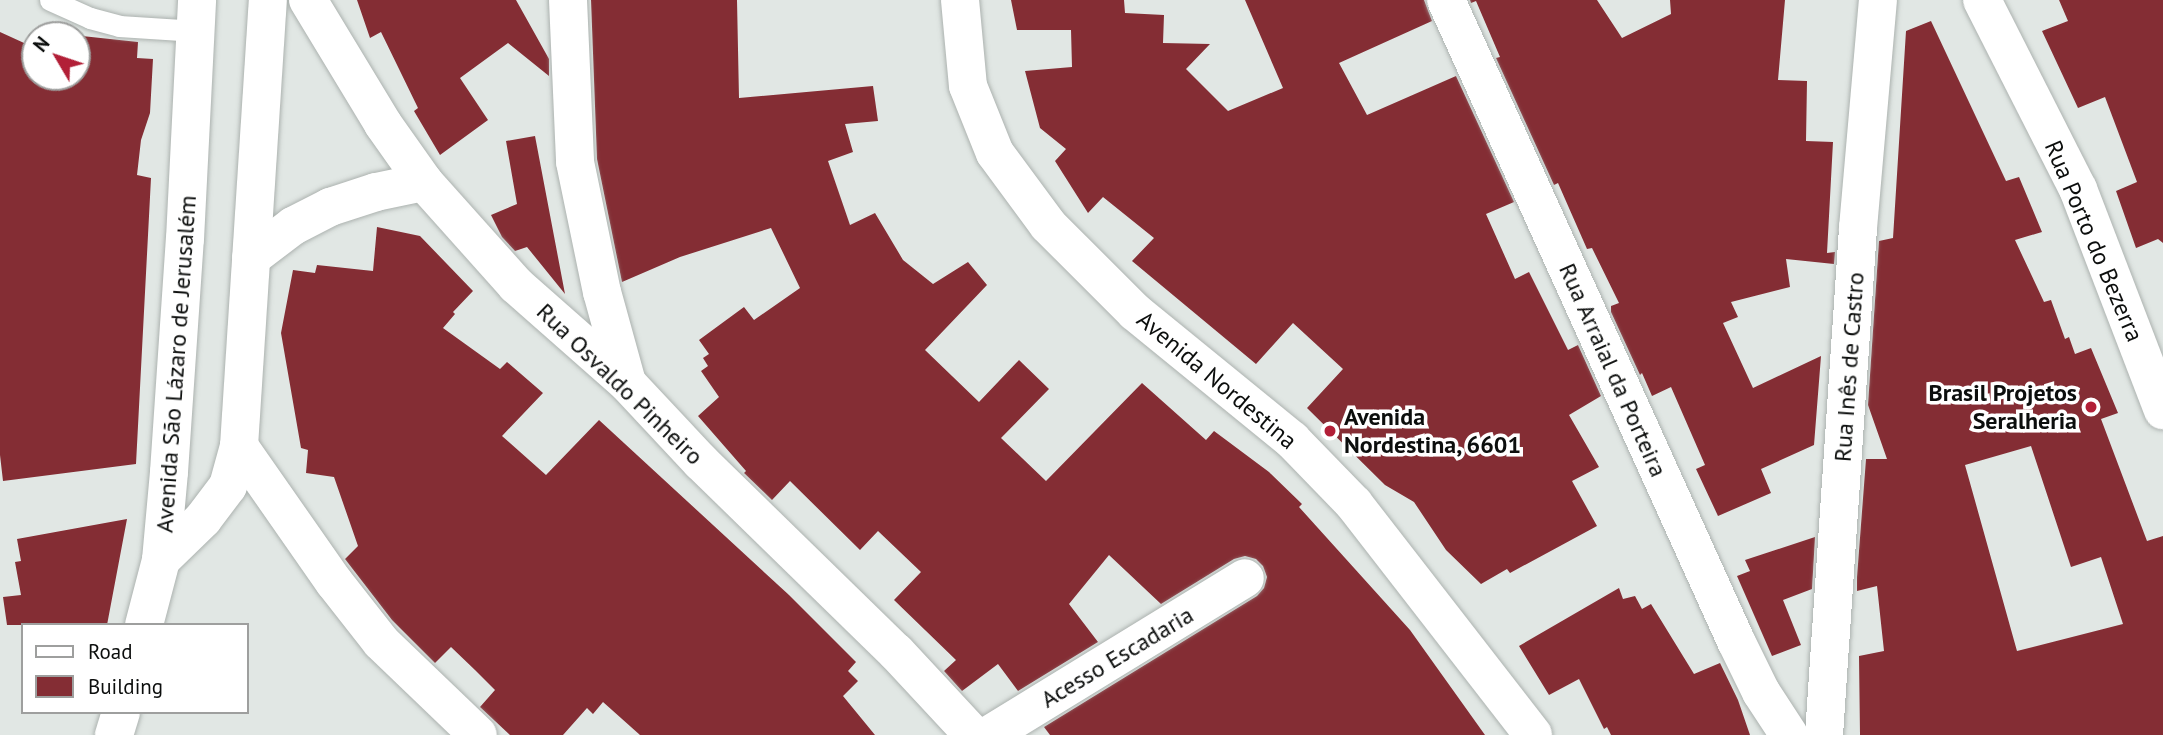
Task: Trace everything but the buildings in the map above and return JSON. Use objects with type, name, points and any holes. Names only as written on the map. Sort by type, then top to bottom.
[{"type":"street","name":"Avenida São Lázaro de Jerusalém","points":[[161,560],[203,519],[228,485],[239,446],[268,0]]},
{"type":"street","name":"Rua Osvaldo Pinheiro","points":[[308,0],[383,124],[424,182],[516,285],[627,383],[701,462],[895,652],[973,735]]},
{"type":"street","points":[[568,0],[575,162],[602,292],[627,383]]},
{"type":"street","name":"Avenida Nordestina","points":[[960,0],[968,86],[995,153],[1048,225],[1135,312],[1292,440],[1345,495],[1473,653],[1532,735]]},
{"type":"street","name":"Rua Arraial da Porteira","points":[[1446,0],[1741,652],[1761,692],[1789,735]]},
{"type":"street","name":"Rua Inês de Castro","points":[[1824,735],[1857,228],[1878,0]]},
{"type":"street","name":"Rua Porto do Bezerra","points":[[1982,0],[2078,189],[2163,410]]},
{"type":"street","name":"Avenida São Lázaro de Jerusalém","points":[[161,560],[177,368],[197,16]]},
{"type":"street","points":[[251,258],[293,226],[330,207],[376,192],[424,182]]},
{"type":"street","points":[[239,446],[334,582],[381,642],[478,735]]},
{"type":"street","points":[[145,623],[161,560]]},
{"type":"street","name":"Acesso Escadaria","points":[[989,735],[1245,578]]},
{"type":"street","points":[[114,735],[120,714]]},
{"type":"lane","points":[[50,0],[90,18],[119,26],[197,16]]},
{"type":"place","name":"Brasil Projetos Seralheria","points":[[2091,407]]},
{"type":"place","name":"Avenida Nordestina, 6601","points":[[1330,431]]}]
